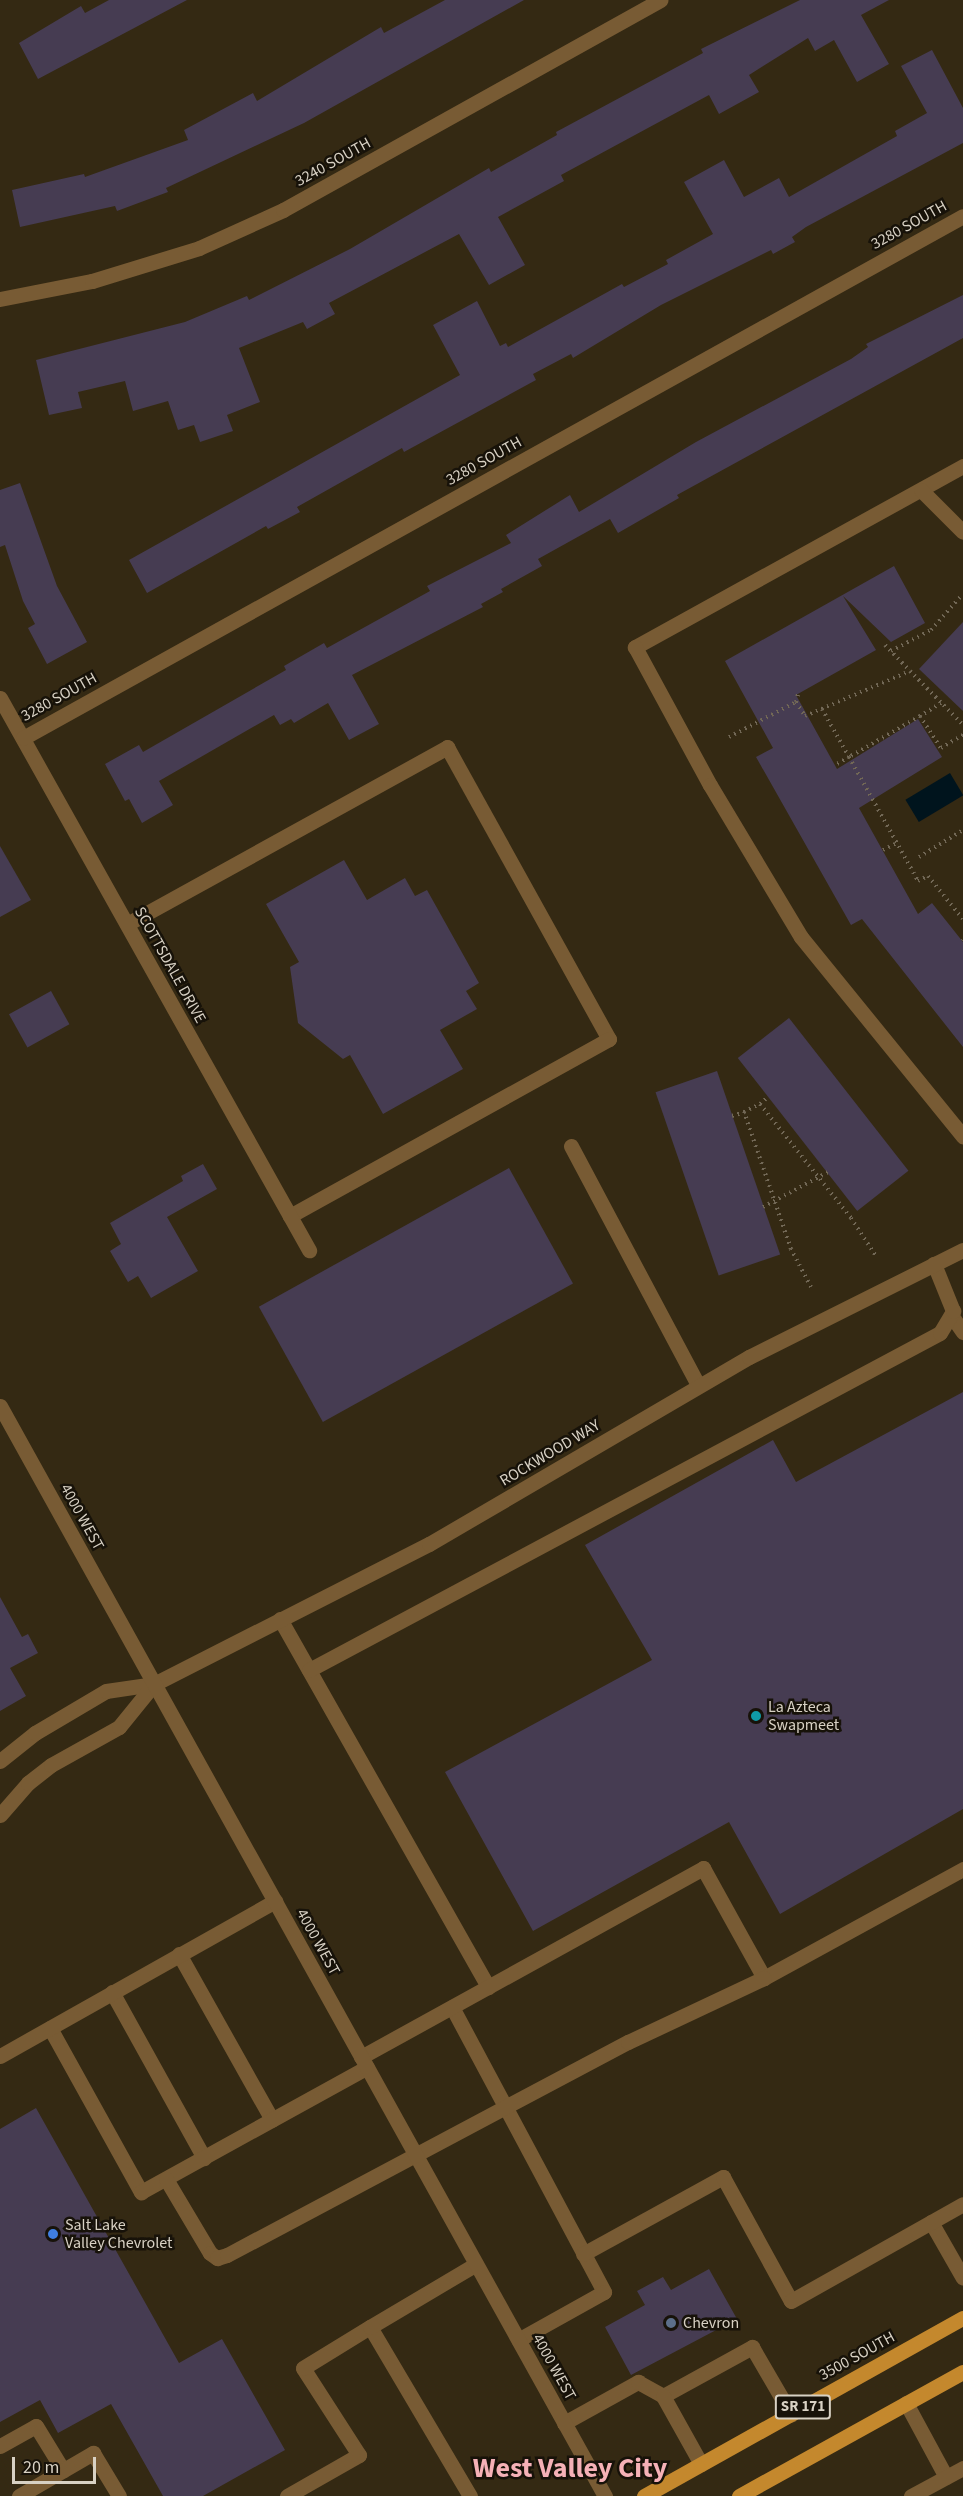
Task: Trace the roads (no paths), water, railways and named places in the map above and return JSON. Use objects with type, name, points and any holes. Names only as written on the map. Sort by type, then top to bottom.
[{"type":"main road","name":"3500 SOUTH","points":[[644,2496],[963,2318]]},
{"type":"main road","name":"SR 171","points":[[739,2496],[963,2372]]},
{"type":"street","name":"3240 SOUTH","points":[[0,298],[92,281],[209,244],[283,210],[661,0]]},
{"type":"street","name":"3280 SOUTH","points":[[23,738],[963,216]]},
{"type":"street","points":[[963,466],[634,647],[710,785],[801,937],[963,1136]]},
{"type":"street","points":[[921,490],[963,532]]},
{"type":"street","name":"SCOTTSDALE DRIVE","points":[[0,698],[309,1250]]},
{"type":"street","points":[[127,924],[447,747],[453,757],[609,1040],[290,1216]]},
{"type":"street","points":[[571,1146],[698,1385]]},
{"type":"street","name":"ROCKWOOD WAY","points":[[154,1684],[477,1518],[698,1385],[963,1250]]},
{"type":"street","points":[[309,1670],[940,1333],[953,1311],[934,1264]]},
{"type":"street","points":[[951,1315],[963,1332]]},
{"type":"street","name":"4000 WEST","points":[[2,1414],[605,2496]]},
{"type":"street","points":[[280,1619],[488,1987]]},
{"type":"street","points":[[0,1761],[34,1733],[106,1691],[154,1684]]},
{"type":"street","points":[[0,1815],[28,1783],[51,1765],[119,1727],[154,1684]]},
{"type":"street","points":[[50,2028],[141,2192],[272,2120],[452,2007],[703,1868],[764,1978]]},
{"type":"street","points":[[166,2179],[217,2258],[416,2157],[505,2107],[695,2007],[764,1978],[963,1869]]},
{"type":"street","points":[[0,2056],[274,1900]]},
{"type":"street","points":[[179,1954],[272,2120]]},
{"type":"street","points":[[112,1992],[204,2158]]},
{"type":"street","points":[[452,2007],[604,2292],[518,2340]]},
{"type":"street","points":[[583,2254],[723,2177],[791,2301],[963,2204]]},
{"type":"street","points":[[931,2222],[963,2278]]},
{"type":"street","points":[[287,2496],[359,2455],[303,2368],[476,2264]]},
{"type":"street","points":[[370,2327],[470,2496]]},
{"type":"street","points":[[663,2396],[752,2348],[791,2414]]},
{"type":"street","points":[[564,2423],[638,2382],[663,2396],[701,2464]]},
{"type":"street","points":[[906,2403],[946,2477]]},
{"type":"street","points":[[0,2446],[36,2426],[63,2470]]},
{"type":"street","points":[[20,2496],[93,2453],[119,2496]]},
{"type":"street","points":[[911,2496],[963,2468]]},
{"type":"water","points":[[950,773],[963,796],[919,822],[905,800]]},
{"type":"place","name":"La Azteca Swapmeet","points":[[756,1716]]},
{"type":"place","name":"Salt Lake Valley Chevrolet","points":[[53,2234]]},
{"type":"place","name":"Chevron","points":[[671,2323]]},
{"type":"district","name":"West Valley City","points":[[570,2468]]}]
